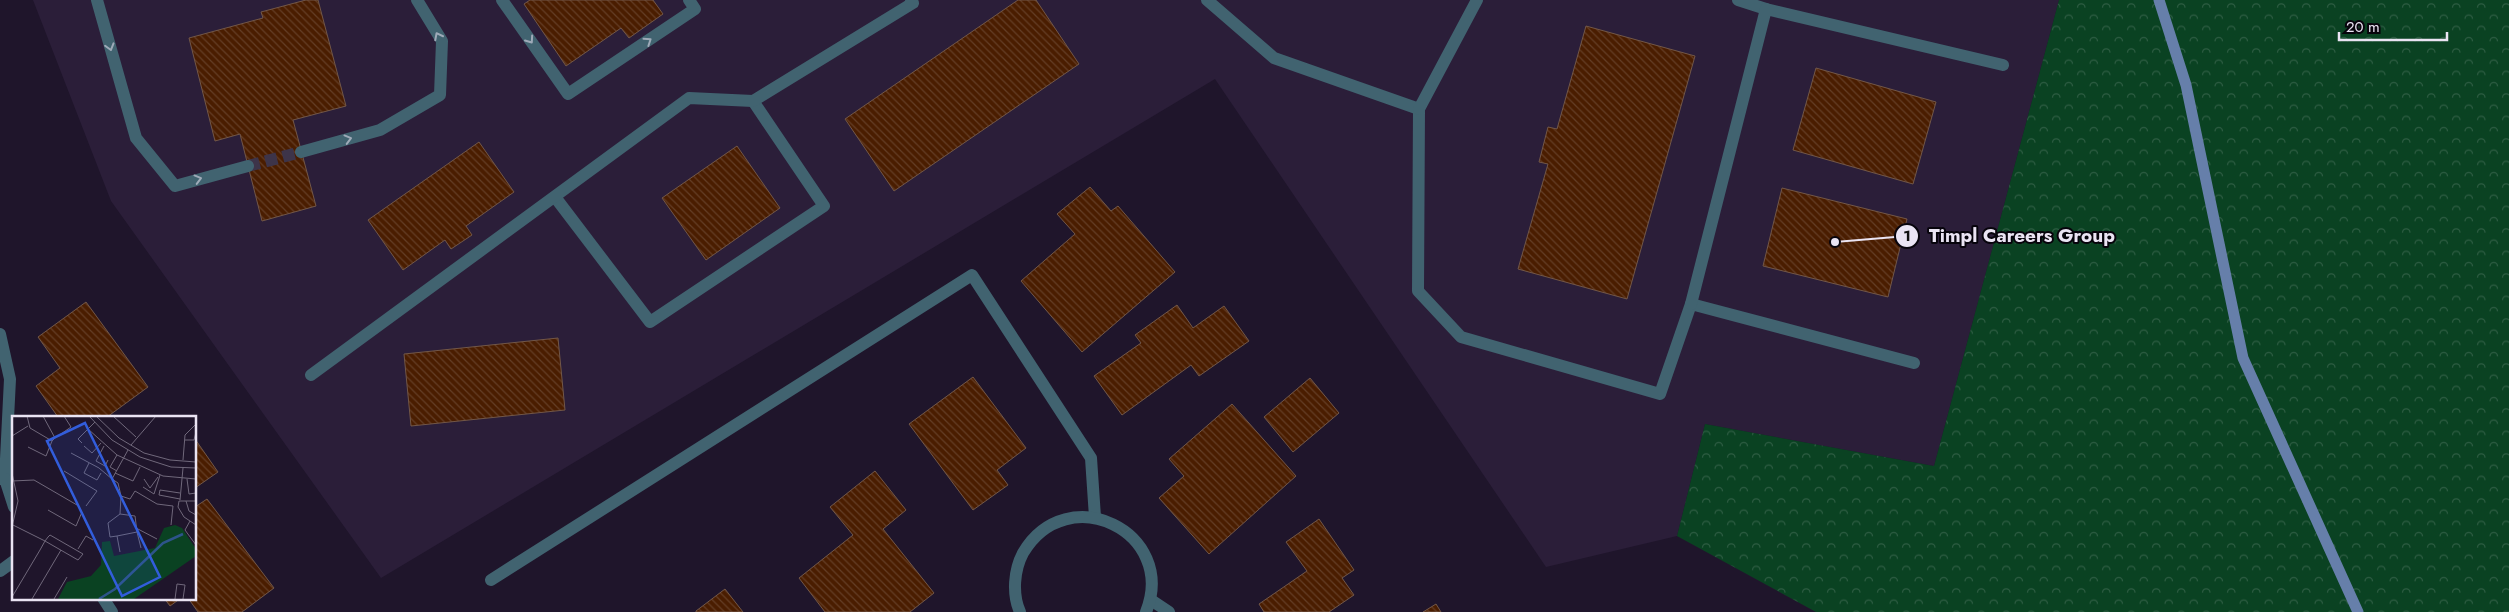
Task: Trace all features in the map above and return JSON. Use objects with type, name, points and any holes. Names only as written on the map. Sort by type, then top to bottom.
[{"type":"street","points":[[97,0],[136,138],[175,186],[248,166]]},
{"type":"street","points":[[301,152],[380,130],[440,95],[442,41],[417,0]]},
{"type":"street","points":[[502,0],[568,94],[695,3]]},
{"type":"street","points":[[1207,0],[1274,58],[1419,109]]},
{"type":"street","points":[[1477,0],[1419,109],[1418,291],[1461,337],[1660,394],[1691,304],[1766,9]]},
{"type":"street","points":[[1738,0],[1766,9],[2003,65]]},
{"type":"street","points":[[311,376],[689,98],[753,101],[914,1]]},
{"type":"street","points":[[555,196],[650,322],[824,206],[753,101]]},
{"type":"street","points":[[491,580],[972,275],[1091,458],[1095,517]]},
{"type":"street","points":[[1691,304],[1914,363]]},
{"type":"street","points":[[0,334],[10,379],[2,479],[12,502]]},
{"type":"street","points":[[1020,612],[1014,586],[1018,562],[1030,542],[1049,526],[1071,517],[1095,517],[1116,524],[1134,538],[1146,556],[1152,578],[1149,606],[1169,612]]},
{"type":"street","points":[[0,571],[12,562]]},
{"type":"street","points":[[104,600],[112,612]]},
{"type":"shaded area","points":[[33,0],[2059,0],[1934,466],[1705,424],[1677,536],[1546,567],[1215,79],[381,578],[111,201]]},
{"type":"green space","points":[[2059,0],[2509,0],[2509,612],[1816,612],[1677,536],[1705,424],[1934,466]]},
{"type":"building","points":[[306,0],[318,0],[346,106],[293,120],[316,206],[262,221],[240,134],[215,141],[189,38],[263,18],[261,12]]},
{"type":"building","points":[[530,0],[653,0],[663,14],[629,38],[621,28],[566,66],[524,4]]},
{"type":"building","points":[[1018,0],[1036,0],[1079,64],[894,191],[845,119]]},
{"type":"building","points":[[1586,26],[1695,56],[1627,299],[1518,269],[1548,164],[1539,162],[1548,127],[1557,129]]},
{"type":"building","points":[[1816,68],[1936,102],[1913,184],[1793,150]]},
{"type":"building","points":[[479,142],[514,192],[466,226],[472,235],[451,249],[445,240],[403,270],[368,220]]},
{"type":"building","points":[[737,146],[780,208],[706,260],[662,198]]},
{"type":"building","points":[[1090,187],[1111,211],[1118,206],[1175,272],[1082,352],[1021,281],[1075,234],[1057,214]]},
{"type":"building","points":[[1782,188],[1907,219],[1888,297],[1763,266]]},
{"type":"building","points":[[86,302],[148,387],[108,416],[57,416],[36,386],[60,368],[38,337]]},
{"type":"building","points":[[1177,305],[1193,328],[1224,306],[1249,341],[1199,376],[1191,365],[1122,415],[1094,376],[1141,343],[1135,335]]},
{"type":"building","points":[[558,338],[565,410],[411,426],[404,354]]},
{"type":"building","points":[[973,377],[1026,448],[997,470],[1008,485],[973,510],[909,424]]},
{"type":"building","points":[[1310,378],[1339,413],[1293,452],[1264,417]]},
{"type":"building","points":[[1232,404],[1296,476],[1209,554],[1159,498],[1184,476],[1169,459]]},
{"type":"building","points":[[196,440],[218,472],[196,487]]},
{"type":"building","points":[[875,471],[906,510],[883,529],[934,593],[910,612],[825,612],[799,578],[853,535],[830,507]]},
{"type":"building","points":[[207,499],[274,588],[242,612],[198,612],[189,600],[196,600],[196,506]]},
{"type":"building","points":[[1319,519],[1354,570],[1342,578],[1354,595],[1329,612],[1264,612],[1259,604],[1307,571],[1286,542]]},
{"type":"building","points":[[725,589],[743,612],[696,612],[696,611]]},
{"type":"building","points":[[166,600],[178,600],[170,606]]},
{"type":"building","points":[[1436,604],[1441,612],[1423,612]]},
{"type":"waterway","points":[[2159,0],[2186,85],[2243,358],[2358,612]]},
{"type":"tunnel","points":[[248,166],[301,152]]},
{"type":"place","name":"Timpl Careers Group","points":[[1835,242]]}]
